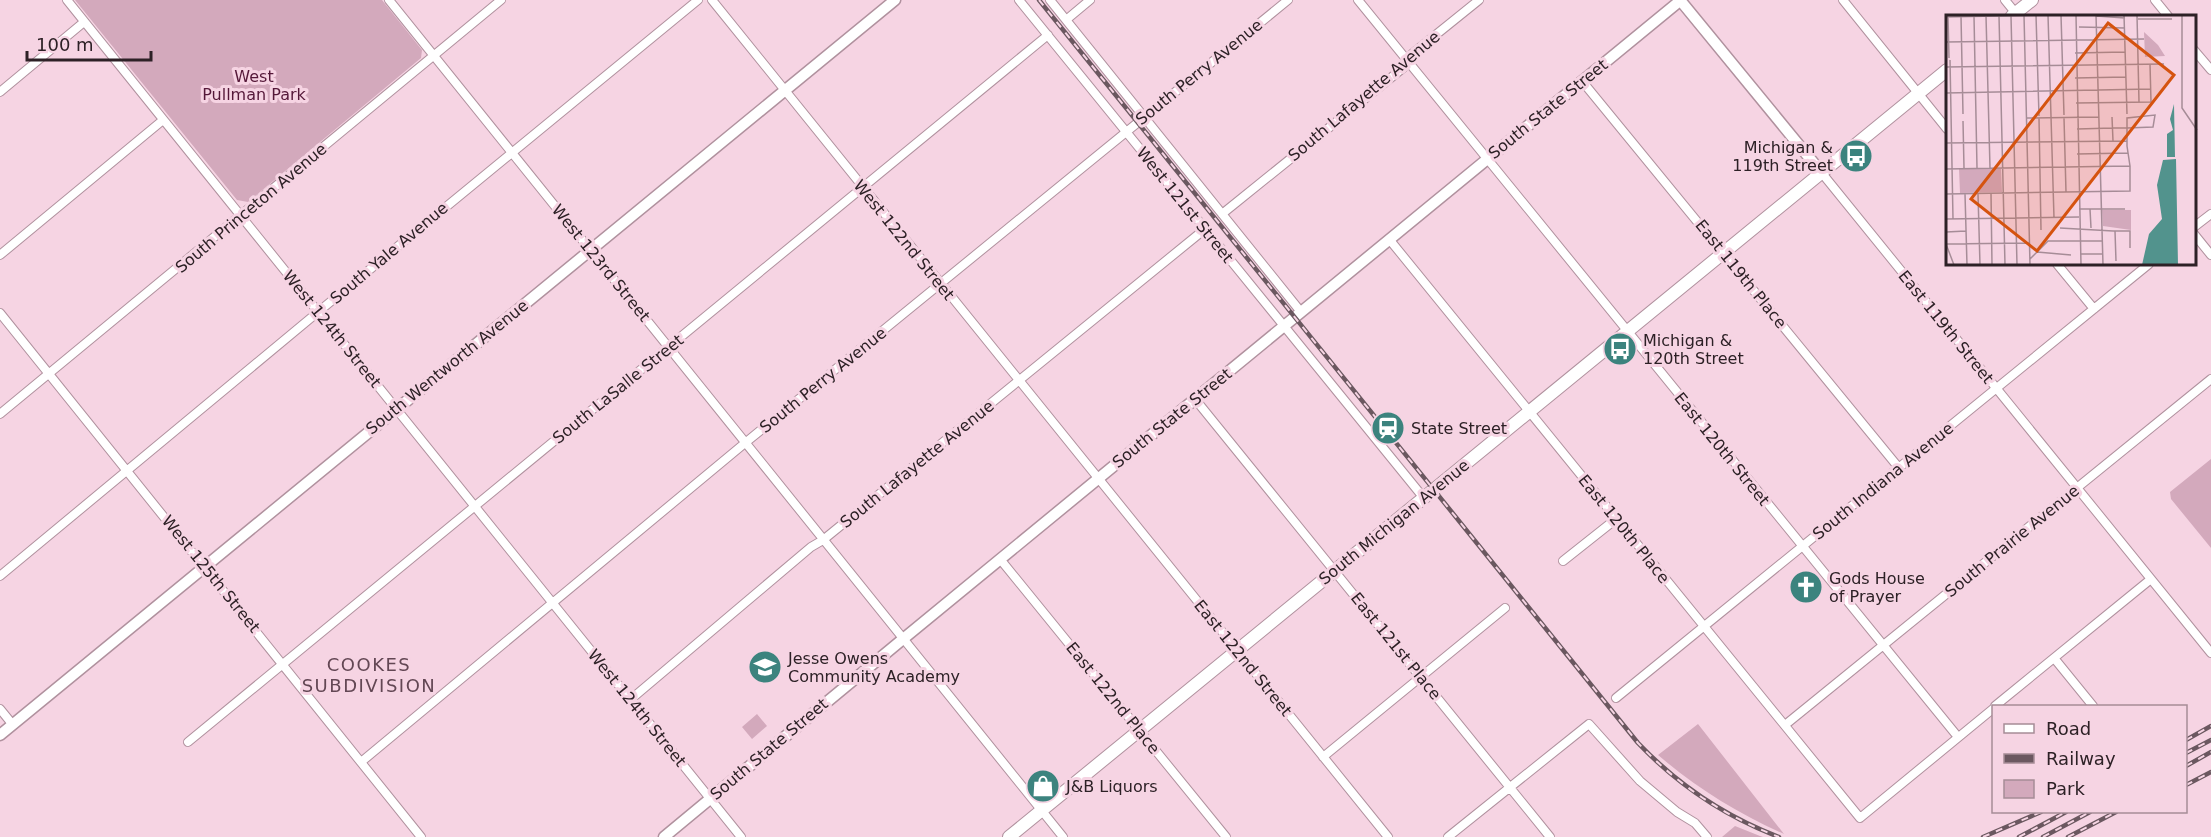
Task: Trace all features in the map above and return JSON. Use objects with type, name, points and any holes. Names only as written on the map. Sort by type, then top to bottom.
[{"type":"main road","points":[[2015,15],[2032,0]]},
{"type":"main road","name":"South Michigan Avenue","points":[[1009,837],[1946,71]]},
{"type":"street","name":"West 124th Street","points":[[67,0],[741,837]]},
{"type":"street","name":"West 123rd Street","points":[[389,0],[1064,837]]},
{"type":"street","name":"South Princeton Avenue","points":[[0,414],[501,0]]},
{"type":"street","name":"South Yale Avenue","points":[[0,576],[698,0]]},
{"type":"street","name":"West 122nd Street","points":[[712,0],[1097,479]]},
{"type":"street","name":"South Wentworth Avenue","points":[[0,735],[895,0]]},
{"type":"street","name":"West 121st Street","points":[[1019,0],[1424,497]]},
{"type":"street","name":"West 121st Street","points":[[1050,0],[1301,312]]},
{"type":"street","points":[[1066,20],[1090,0]]},
{"type":"street","name":"South Perry Avenue","points":[[361,762],[745,443],[1288,0]]},
{"type":"street","name":"East 120th Street","points":[[1358,0],[1958,737]]},
{"type":"street","name":"South Lafayette Avenue","points":[[1222,214],[1402,68],[1414,52],[1479,0]]},
{"type":"street","name":"South State Street","points":[[664,837],[1681,0]]},
{"type":"street","name":"East 119th Street","points":[[1681,0],[2211,653]]},
{"type":"street","points":[[1843,0],[1946,128]]},
{"type":"street","points":[[2005,0],[2015,15]]},
{"type":"street","points":[[2155,0],[2167,15]]},
{"type":"street","points":[[0,92],[84,22]]},
{"type":"street","name":"South LaSalle Street","points":[[188,742],[1047,35]]},
{"type":"street","points":[[2196,52],[2211,70]]},
{"type":"street","name":"East 119th Place","points":[[1582,81],[1899,468]]},
{"type":"street","points":[[0,255],[164,120]]},
{"type":"street","points":[[2196,225],[2211,214]]},
{"type":"street","name":"South Lafayette Avenue","points":[[630,700],[811,547],[823,540],[1204,229]]},
{"type":"street","points":[[2196,236],[2211,255]]},
{"type":"street","name":"East 120th Place","points":[[1389,239],[1860,818],[1958,737]]},
{"type":"street","points":[[2059,266],[2094,309]]},
{"type":"street","name":"South Indiana Avenue","points":[[1616,698],[2147,266]]},
{"type":"street","name":"West 125th Street","points":[[0,313],[421,837]]},
{"type":"street","name":"South Prairie Avenue","points":[[1785,725],[2211,379]]},
{"type":"street","name":"East 121st Place","points":[[1195,399],[1550,837]]},
{"type":"street","name":"East 122nd Street","points":[[1097,479],[1388,837]]},
{"type":"street","points":[[1563,561],[1616,519]]},
{"type":"street","name":"East 122nd Place","points":[[1000,559],[1226,837]]},
{"type":"street","points":[[1996,705],[2151,579]]},
{"type":"street","points":[[1323,757],[1505,608]]},
{"type":"street","points":[[2054,658],[2092,705]]},
{"type":"street","points":[[0,709],[13,724]]},
{"type":"street","points":[[1958,737],[1992,709]]},
{"type":"street","points":[[1448,837],[1588,724],[1640,781],[1677,812],[1695,823],[1707,837]]},
{"type":"green space","name":"West Pullman Park","points":[[75,0],[382,0],[422,50],[421,58],[248,202],[237,200]]},
{"type":"green space","points":[[2211,459],[2211,548],[2171,499],[2170,492]]},
{"type":"green space","points":[[757,714],[767,726],[752,739],[742,727]]},
{"type":"green space","points":[[1698,724],[1784,834],[1718,799],[1658,755]]},
{"type":"green space","points":[[1735,826],[1760,836],[1763,837],[1722,837]]},
{"type":"railway","points":[[1039,0],[1638,743],[1670,773],[1703,798],[1759,829],[1779,837]]},
{"type":"railway","points":[[2187,739],[2211,726]]},
{"type":"railway","points":[[2187,752],[2211,740]]},
{"type":"railway","points":[[2187,765],[2211,752]]},
{"type":"railway","points":[[2187,784],[2211,772]]},
{"type":"railway","points":[[1983,837],[2039,813]]},
{"type":"railway","points":[[2019,837],[2064,813]]},
{"type":"railway","points":[[2043,837],[2088,813]]},
{"type":"railway","points":[[2068,837],[2114,813]]},
{"type":"place","name":"Michigan & 119th Street","points":[[1856,156]]},
{"type":"place","name":"Michigan & 120th Street","points":[[1620,349]]},
{"type":"place","name":"State Street","points":[[1388,428]]},
{"type":"place","name":"Gods House of Prayer","points":[[1806,587]]},
{"type":"place","name":"Jesse Owens Community Academy","points":[[765,667]]},
{"type":"place","name":"J&B Liquors","points":[[1043,786]]},
{"type":"district","name":"COOKES SUBDIVISION","points":[[369,674]]}]
